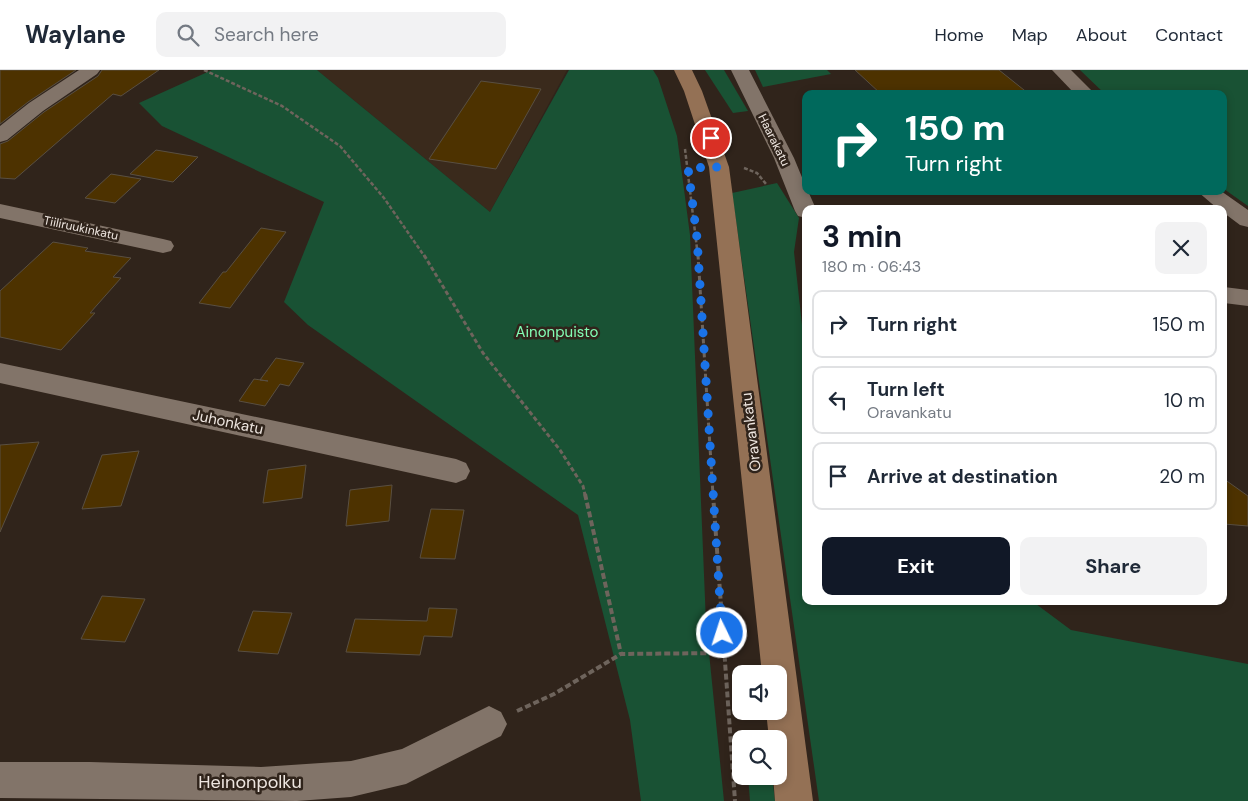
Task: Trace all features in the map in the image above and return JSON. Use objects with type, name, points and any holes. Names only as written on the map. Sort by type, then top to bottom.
[{"type":"street","points":[[0,136],[36,107],[91,70]]},
{"type":"street","name":"Oravankatu","points":[[682,70],[697,100],[719,167],[794,801]]},
{"type":"street","name":"Haarakatu","points":[[740,70],[784,158],[804,205]]},
{"type":"street","points":[[1061,70],[1082,90]]},
{"type":"street","points":[[1213,195],[1227,205]]},
{"type":"street","points":[[1227,205],[1248,220]]},
{"type":"street","name":"Tiiliruukinkatu","points":[[0,211],[163,246]]},
{"type":"street","points":[[1227,295],[1248,298]]},
{"type":"street","name":"Juhonkatu","points":[[0,373],[456,472]]},
{"type":"street","name":"Heinonpolku","points":[[0,780],[90,780],[261,785],[351,779],[406,766],[489,724]]},
{"type":"path","points":[[204,70],[282,106],[340,146],[384,198],[428,261],[483,353],[560,450],[583,486],[621,654]]},
{"type":"path","points":[[684,144],[697,238],[735,801]]},
{"type":"path","points":[[719,167],[750,169],[761,176],[768,187]]},
{"type":"path","points":[[489,724],[554,694],[621,654],[724,653]]},
{"type":"shaded area","points":[[317,70],[567,70],[490,212]]},
{"type":"green space","name":"Ainonpuisto","points":[[212,70],[317,70],[490,212],[569,70],[653,70],[658,78],[677,136],[690,235],[706,623],[724,801],[641,801],[630,720],[578,515],[308,325],[284,302],[324,202],[162,126],[139,103]]},
{"type":"green space","points":[[705,70],[724,70],[748,111],[733,113]]},
{"type":"green space","points":[[755,70],[827,70],[831,74],[763,87]]},
{"type":"green space","points":[[1080,70],[1248,70],[1248,206],[1227,191],[1227,90],[1101,90]]},
{"type":"green space","points":[[777,183],[799,218],[794,252],[802,325],[802,605],[1037,605],[1071,630],[1248,664],[1248,801],[819,801],[732,193]]},
{"type":"green space","points":[[749,785],[773,785],[775,801],[750,801]]},
{"type":"building","points":[[0,70],[76,70],[28,102],[0,124]]},
{"type":"building","points":[[102,70],[159,70],[121,96],[113,94],[15,179],[0,178],[0,144],[8,141],[44,112],[98,76]]},
{"type":"building","points":[[855,70],[999,70],[1024,90],[877,90]]},
{"type":"building","points":[[481,81],[541,89],[496,169],[429,159]]},
{"type":"building","points":[[156,150],[198,157],[173,182],[130,174]]},
{"type":"building","points":[[111,174],[141,179],[115,203],[85,198]]},
{"type":"building","points":[[261,228],[286,232],[230,308],[199,303],[223,272],[226,272]]},
{"type":"building","points":[[53,242],[88,248],[85,251],[131,258],[113,277],[121,278],[90,313],[95,313],[61,350],[0,337],[0,291]]},
{"type":"building","points":[[276,358],[304,363],[289,386],[280,384],[265,406],[239,401],[254,379],[260,380]]},
{"type":"building","points":[[39,442],[0,532],[0,445]]},
{"type":"building","points":[[139,451],[121,506],[82,509],[102,455]]},
{"type":"building","points":[[306,465],[302,498],[263,503],[268,470]]},
{"type":"building","points":[[1227,481],[1248,496],[1248,526],[1227,524]]},
{"type":"building","points":[[392,485],[389,521],[346,526],[350,490]]},
{"type":"building","points":[[431,509],[464,510],[455,559],[420,558]]},
{"type":"building","points":[[102,596],[145,599],[125,642],[81,639]]},
{"type":"building","points":[[429,608],[457,609],[452,637],[424,636],[420,655],[346,652],[355,619],[427,621]]},
{"type":"building","points":[[253,611],[292,613],[278,654],[238,651]]},
{"type":"route","points":[[711,138],[719,167],[688,168],[697,238],[722,633]]}]
